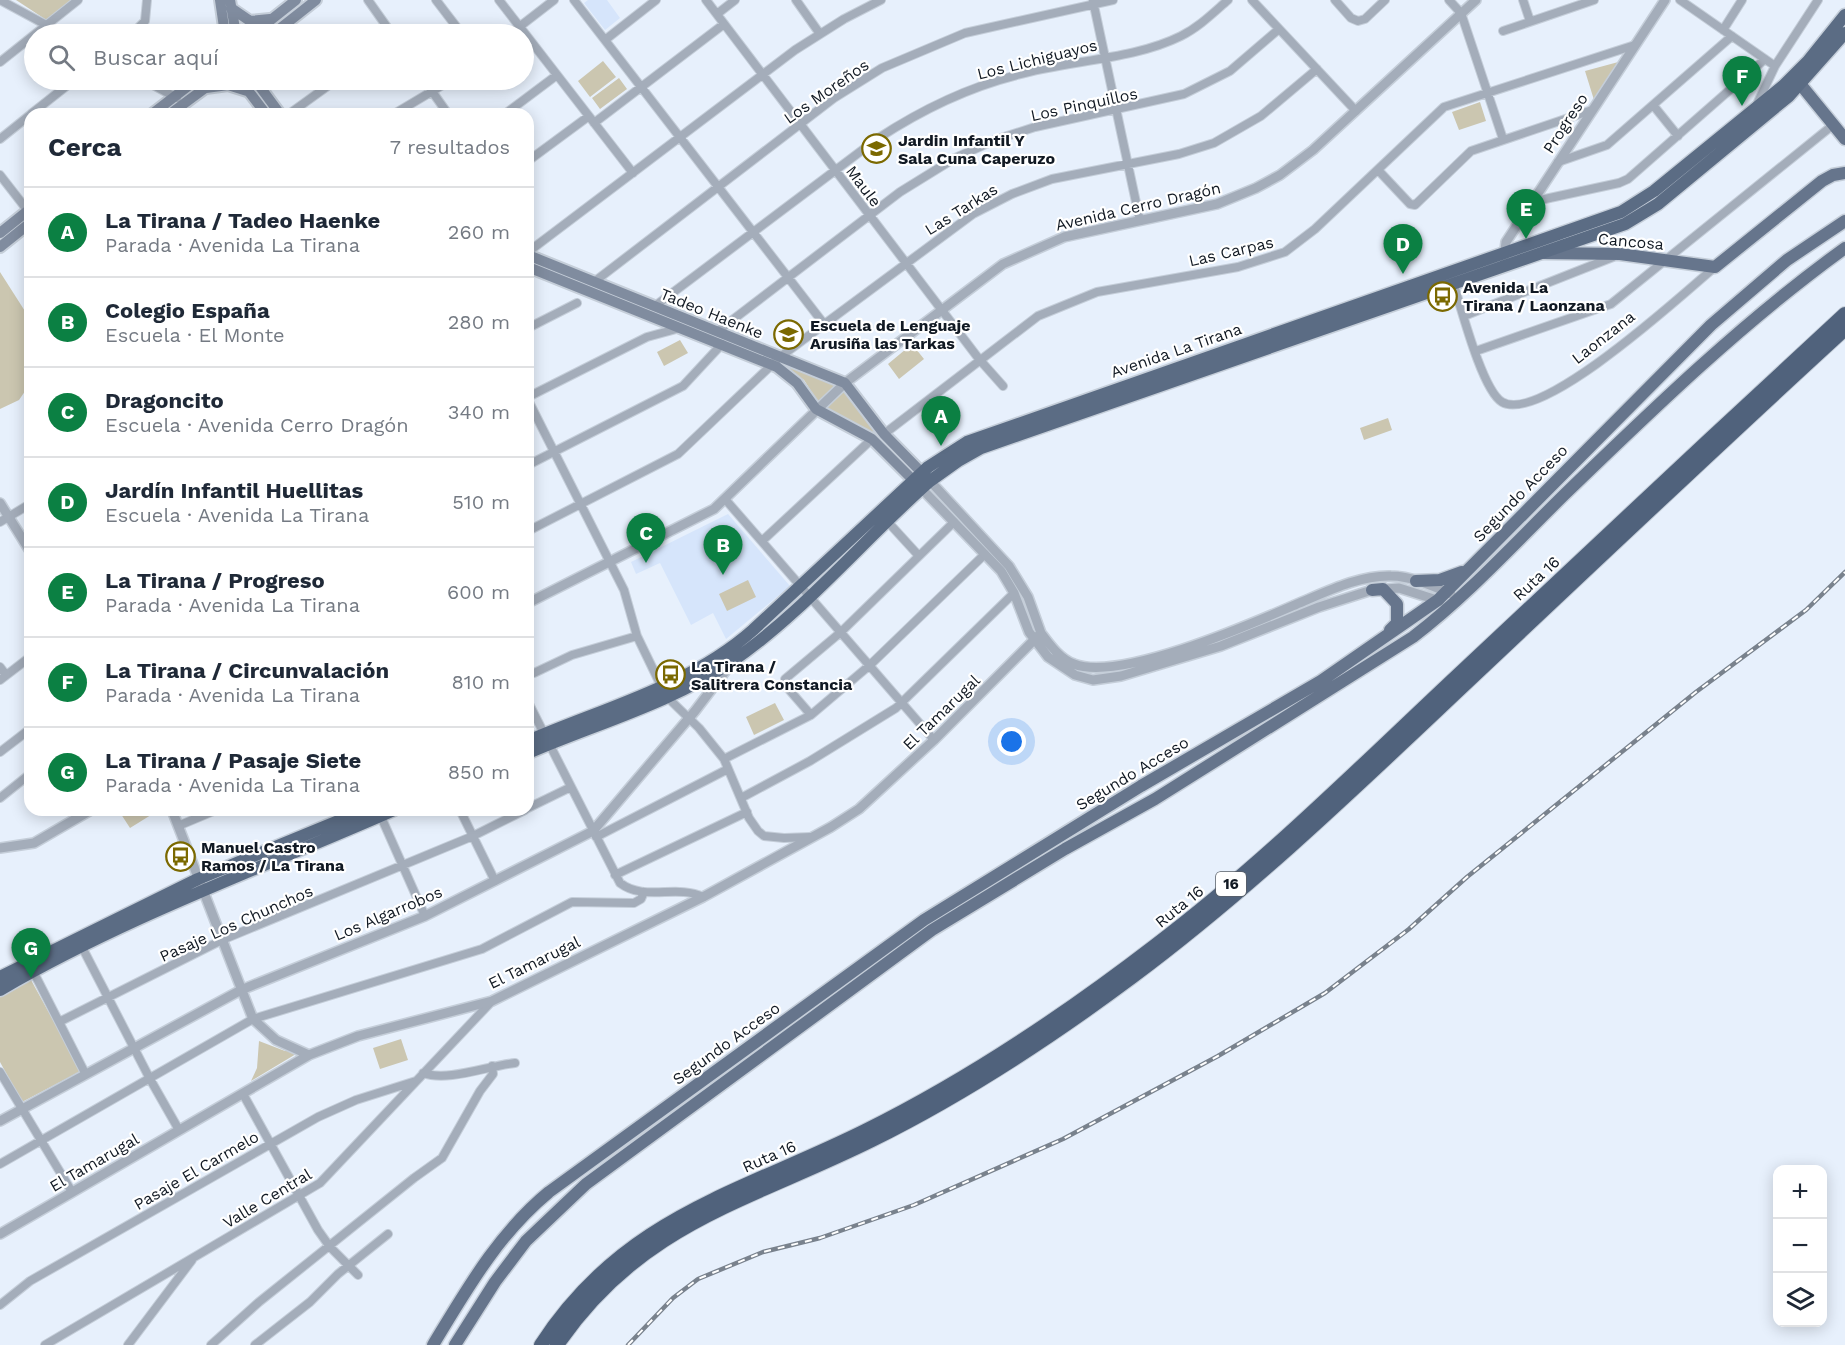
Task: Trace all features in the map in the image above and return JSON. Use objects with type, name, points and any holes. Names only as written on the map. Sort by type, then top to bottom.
[{"type":"highway","name":"Avenida La Tirana","points":[[534,749],[547,739],[731,662],[921,481],[958,461],[994,444],[1505,260],[1632,206],[1753,111],[1796,74],[1845,15]]},
{"type":"highway","name":"Avenida La Tirana","points":[[1505,260],[1544,253],[1625,224],[1648,212],[1801,85],[1845,33]]},
{"type":"highway","name":"Ruta 16","points":[[541,1345],[571,1305],[598,1276],[629,1249],[663,1225],[703,1203],[864,1131],[970,1073],[1076,1003],[1178,928],[1302,822],[1845,314]]},
{"type":"highway","name":"Ruta 16","points":[[557,1345],[606,1285],[636,1258],[671,1234],[710,1213],[869,1142],[958,1093],[1064,1026],[1185,937],[1323,818],[1845,329]]},
{"type":"highway","name":"Avenida La Tirana","points":[[664,691],[733,647],[805,591],[887,522],[921,481]]},
{"type":"highway","name":"Avenida La Tirana","points":[[534,740],[547,739]]},
{"type":"highway","points":[[0,977],[352,816]]},
{"type":"highway","points":[[0,990],[200,884],[371,816]]},
{"type":"main road","points":[[218,24],[220,0]]},
{"type":"main road","points":[[220,0],[224,24]]},
{"type":"main road","points":[[266,24],[296,0]]},
{"type":"main road","points":[[286,24],[316,0]]},
{"type":"main road","points":[[231,4],[250,21],[273,18]]},
{"type":"main road","points":[[231,4],[234,24]]},
{"type":"main road","points":[[1801,85],[1840,129]]},
{"type":"main road","points":[[160,108],[182,90]]},
{"type":"main road","points":[[178,108],[202,90]]},
{"type":"main road","points":[[244,90],[261,108]]},
{"type":"main road","points":[[262,90],[276,108]]},
{"type":"main road","name":"Laonzana","points":[[1715,267],[1822,181],[1833,175],[1845,173]]},
{"type":"main road","points":[[0,233],[24,214]]},
{"type":"main road","name":"Segundo Acceso","points":[[433,1345],[494,1249],[520,1218],[549,1192],[924,920],[1141,786],[1308,689],[1442,596],[1711,325],[1787,260],[1845,221]]},
{"type":"main road","points":[[0,247],[24,229]]},
{"type":"main road","name":"Segundo Acceso","points":[[455,1345],[495,1282],[526,1241],[586,1184],[914,942],[1289,716],[1406,641],[1455,602],[1723,344],[1773,302],[1845,248]]},
{"type":"main road","name":"Cancosa","points":[[1544,253],[1620,254],[1715,267]]},
{"type":"main road","name":"Tadeo Haenke","points":[[534,257],[845,383],[921,481]]},
{"type":"main road","name":"Tadeo Haenke","points":[[534,269],[771,365],[791,377],[816,409],[872,439],[921,481]]},
{"type":"main road","points":[[1416,581],[1440,580],[1471,567]]},
{"type":"main road","points":[[1360,655],[1398,623],[1399,618],[1397,604],[1391,595],[1383,589],[1372,590]]},
{"type":"street","points":[[0,0],[44,24]]},
{"type":"street","points":[[47,24],[78,0]]},
{"type":"street","points":[[142,24],[145,21],[147,0]]},
{"type":"street","points":[[368,0],[385,24]]},
{"type":"street","points":[[436,0],[454,24]]},
{"type":"street","points":[[524,24],[554,0]]},
{"type":"street","points":[[574,0],[824,324]]},
{"type":"street","points":[[605,40],[656,0]]},
{"type":"street","name":"Maule","points":[[706,0],[979,359],[1003,386]]},
{"type":"street","points":[[717,14],[735,0]]},
{"type":"street","points":[[796,0],[820,34]]},
{"type":"street","points":[[534,249],[680,137],[820,34],[881,0]]},
{"type":"street","name":"Los Moreños","points":[[594,282],[800,124],[866,78],[944,40],[985,27],[1093,2],[1113,0]]},
{"type":"street","name":"Los Lichiguayos","points":[[655,306],[835,170],[896,127],[958,94],[1019,74],[1151,47],[1180,36],[1207,19],[1228,0]]},
{"type":"street","points":[[1252,0],[1356,111]]},
{"type":"street","points":[[1335,0],[1351,18],[1358,21],[1365,19],[1385,0]]},
{"type":"street","points":[[1449,0],[1461,13],[1503,140]]},
{"type":"street","name":"Avenida Cerro Dragón","points":[[534,600],[706,514],[725,500],[845,383],[991,271],[1027,251],[1075,234],[1203,208],[1256,188],[1302,159],[1476,0]]},
{"type":"street","points":[[1523,0],[1530,21]]},
{"type":"street","points":[[1503,31],[1594,0]]},
{"type":"street","name":"Progreso","points":[[1505,260],[1506,242],[1665,0]]},
{"type":"street","points":[[1680,0],[1775,66]]},
{"type":"street","points":[[1723,30],[1742,0]]},
{"type":"street","points":[[1753,111],[1771,79],[1775,66],[1818,0]]},
{"type":"street","points":[[503,1],[518,24]]},
{"type":"street","points":[[1093,2],[1140,221]]},
{"type":"street","points":[[534,157],[641,87],[724,24]]},
{"type":"street","name":"Los Pinquillos","points":[[718,331],[917,180],[975,148],[1035,127],[1172,98],[1206,85],[1240,63],[1279,29]]},
{"type":"street","points":[[1558,162],[1601,148],[1732,36]]},
{"type":"street","points":[[0,62],[24,43]]},
{"type":"street","points":[[534,45],[633,173]]},
{"type":"street","name":"Las Carpas","points":[[884,434],[1038,316],[1075,299],[1113,288],[1238,267],[1285,252],[1311,233],[1444,107],[1635,45]]},
{"type":"street","points":[[1531,202],[1624,181],[1765,59]]},
{"type":"street","name":"Las Tarkas","points":[[534,528],[678,454],[780,357],[959,223],[1012,194],[1052,179],[1189,152],[1226,137],[1272,108],[1317,69]]},
{"type":"street","points":[[513,108],[557,75]]},
{"type":"street","points":[[38,108],[61,90]]},
{"type":"street","points":[[163,90],[186,102]]},
{"type":"street","points":[[297,108],[322,90]]},
{"type":"street","points":[[403,108],[431,90],[444,108]]},
{"type":"street","points":[[1653,105],[1677,136]]},
{"type":"street","points":[[1378,170],[1410,204],[1415,205],[1471,151],[1592,110]]},
{"type":"street","points":[[0,139],[24,119]]},
{"type":"street","points":[[1476,351],[1606,306],[1663,260],[1840,129]]},
{"type":"street","points":[[0,175],[24,204]]},
{"type":"street","points":[[1464,316],[1620,254]]},
{"type":"street","name":"Laonzana","points":[[1452,278],[1493,394],[1509,405],[1525,405],[1568,385],[1636,334],[1715,267]]},
{"type":"street","points":[[534,325],[577,303]]},
{"type":"street","points":[[534,395],[643,339],[680,328]]},
{"type":"street","points":[[534,462],[683,386],[722,344]]},
{"type":"street","points":[[534,410],[627,598],[637,636],[664,691],[724,759],[747,812],[764,836],[811,837]]},
{"type":"street","points":[[762,541],[872,439]]},
{"type":"street","name":"Tadeo Haenke","points":[[921,481],[954,522],[986,554],[1014,593],[1029,632],[1039,637]]},
{"type":"street","name":"Tadeo Haenke","points":[[921,481],[1009,566],[1028,597],[1039,637]]},
{"type":"street","points":[[725,500],[934,740]]},
{"type":"street","points":[[0,503],[24,541]]},
{"type":"street","points":[[0,522],[24,507]]},
{"type":"street","points":[[887,522],[919,556]]},
{"type":"street","points":[[811,715],[785,685],[785,679],[841,632],[954,522]]},
{"type":"street","points":[[724,759],[811,715],[870,665],[986,554]]},
{"type":"street","points":[[1039,637],[1071,663],[1093,669],[1151,658],[1265,618],[1353,582],[1390,576],[1416,581],[1455,602]]},
{"type":"street","points":[[1039,637],[1048,657],[1075,675],[1093,680],[1121,676],[1221,646],[1318,607],[1372,590],[1399,588],[1442,596]]},
{"type":"street","points":[[741,798],[866,728],[902,702],[1014,593]]},
{"type":"street","points":[[534,673],[572,655],[637,636]]},
{"type":"street","name":"El Tamarugal","points":[[0,1234],[309,1055],[358,1036],[492,1001],[703,897],[811,837],[859,809],[934,740],[1039,637]]},
{"type":"street","points":[[0,667],[3,678],[24,662]]},
{"type":"street","name":"Los Algarrobos","points":[[0,1121],[241,990],[425,916],[495,880],[594,834],[689,718],[731,662]]},
{"type":"street","points":[[534,714],[615,875],[624,886],[644,892],[686,892],[703,897]]},
{"type":"street","points":[[0,752],[24,734]]},
{"type":"street","points":[[594,834],[728,769]]},
{"type":"street","points":[[0,798],[24,779]]},
{"type":"street","name":"Pasaje Los Chunchos","points":[[534,805],[571,787]]},
{"type":"street","points":[[615,875],[747,812]]},
{"type":"street","points":[[0,848],[34,843],[81,816]]},
{"type":"street","points":[[174,816],[253,1019],[276,1040],[309,1055]]},
{"type":"street","points":[[178,826],[202,816]]},
{"type":"street","points":[[380,816],[425,916]]},
{"type":"street","points":[[463,816],[495,880]]},
{"type":"street","name":"Pasaje Los Chunchos","points":[[59,1022],[222,940],[473,836],[512,816]]},
{"type":"street","points":[[0,1164],[253,1019],[482,949],[572,902],[634,903],[641,899],[644,892]]},
{"type":"street","points":[[82,947],[179,1130]]},
{"type":"street","points":[[33,971],[85,1073]]},
{"type":"street","name":"Valle Central","points":[[45,1345],[297,1198],[330,1174],[492,1001]]},
{"type":"street","points":[[423,1073],[444,1077],[515,1063]]},
{"type":"street","points":[[211,1345],[259,1302],[442,1158],[480,1091],[493,1074],[492,1066]]},
{"type":"street","points":[[0,1072],[72,1192]]},
{"type":"street","name":"Pasaje El Carmelo","points":[[0,1305],[23,1284],[271,1143],[336,1108],[417,1080]]},
{"type":"street","points":[[243,1094],[271,1143],[297,1198],[330,1247],[358,1275]]},
{"type":"street","points":[[255,1345],[310,1302],[347,1266],[388,1234]]},
{"type":"street","points":[[128,1345],[195,1256]]},
{"type":"shaded area","points":[[16,0],[74,0],[48,21]]},
{"type":"shaded area","points":[[588,0],[607,0],[620,18],[605,30],[584,3]]},
{"type":"shaded area","points":[[603,61],[616,77],[590,97],[578,81]]},
{"type":"shaded area","points":[[1622,61],[1594,100],[1585,71]]},
{"type":"shaded area","points":[[619,78],[627,89],[600,109],[592,98]]},
{"type":"shaded area","points":[[1480,102],[1486,121],[1459,130],[1452,112]]},
{"type":"shaded area","points":[[0,272],[24,310],[24,393],[19,400],[0,409]]},
{"type":"shaded area","points":[[680,340],[688,353],[664,366],[657,352]]},
{"type":"shaded area","points":[[912,344],[924,359],[899,379],[888,364]]},
{"type":"shaded area","points":[[789,365],[837,383],[818,402],[804,380],[788,369]]},
{"type":"shaded area","points":[[845,389],[914,469],[911,473],[877,437],[825,408]]},
{"type":"shaded area","points":[[1388,418],[1392,430],[1364,440],[1360,428]]},
{"type":"shaded area","points":[[728,514],[790,586],[726,639],[713,613],[691,625],[660,563],[636,574],[631,562]]},
{"type":"shaded area","points":[[748,580],[756,597],[727,611],[719,594]]},
{"type":"shaded area","points":[[775,703],[784,720],[754,735],[746,717]]},
{"type":"shaded area","points":[[122,816],[149,816],[130,828]]},
{"type":"shaded area","points":[[31,980],[81,1071],[22,1102],[0,1062],[0,997]]},
{"type":"shaded area","points":[[401,1039],[408,1060],[380,1069],[373,1048]]},
{"type":"shaded area","points":[[259,1041],[285,1051],[301,1051],[251,1081],[257,1068]]},
{"type":"railway","points":[[628,1345],[673,1298],[698,1279],[763,1252],[820,1238],[914,1205],[1063,1139],[1218,1056],[1325,993],[1409,929],[1467,877],[1696,692],[1806,610],[1845,572]]},
{"type":"place","name":"La Tirana / Circunvalación","points":[[1742,106]]},
{"type":"place","name":"Jardin Infantil Y Sala Cuna Caperuzo","points":[[877,149]]},
{"type":"place","name":"La Tirana / Progreso","points":[[1526,239]]},
{"type":"place","name":"Jardín Infantil Huellitas","points":[[1403,274]]},
{"type":"place","name":"Avenida La Tirana / Laonzana","points":[[1442,296]]},
{"type":"place","name":"Escuela de Lenguaje Arusiña las Tarkas","points":[[789,334]]},
{"type":"place","name":"La Tirana / Tadeo Haenke","points":[[941,446]]},
{"type":"place","name":"Dragoncito","points":[[646,563]]},
{"type":"place","name":"Colegio España","points":[[723,575]]},
{"type":"place","name":"La Tirana / Salitrera Constancia","points":[[670,675]]},
{"type":"place","name":"Manuel Castro Ramos / La Tirana","points":[[180,856]]},
{"type":"place","name":"La Tirana / Pasaje Siete","points":[[31,978]]}]
